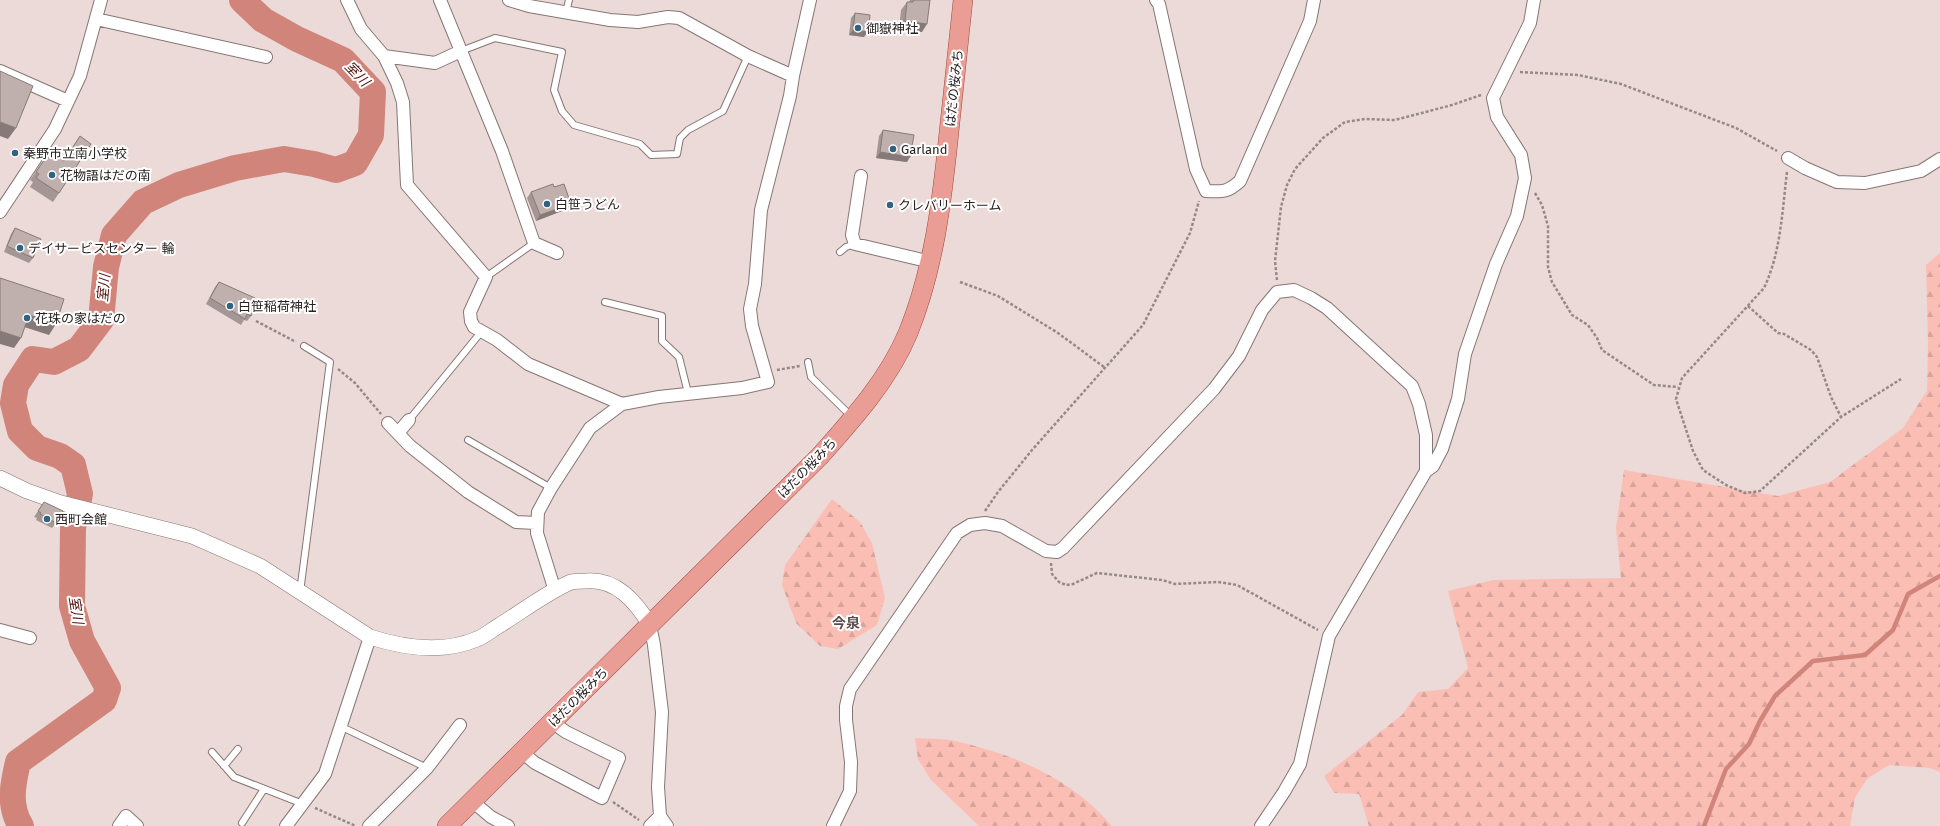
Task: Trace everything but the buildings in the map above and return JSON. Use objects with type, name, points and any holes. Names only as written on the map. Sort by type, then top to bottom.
[{"type":"main road","name":"はだの桜みち","points":[[447,826],[820,456],[854,418],[889,367],[908,334],[931,262],[942,205],[963,0]]},
{"type":"street","points":[[0,212],[55,129],[80,76],[101,0]]},
{"type":"street","points":[[347,0],[361,29],[384,56],[397,83],[403,102],[407,185],[486,276],[470,312],[471,322],[474,327],[497,340],[528,364],[622,404]]},
{"type":"street","points":[[440,0],[502,151],[534,243],[557,253]]},
{"type":"street","points":[[509,0],[529,6],[610,20],[638,22],[668,17],[680,18],[748,56],[793,76]]},
{"type":"street","points":[[555,591],[537,533],[536,523],[538,512],[551,488],[590,428],[622,404],[688,393],[742,388],[768,382],[752,326],[750,309],[755,284],[761,210],[790,96],[810,0]]},
{"type":"street","points":[[1156,0],[1160,4],[1196,169],[1206,191],[1220,192],[1231,190],[1240,181],[1310,21],[1314,0]]},
{"type":"street","points":[[1261,826],[1284,792],[1300,764],[1329,636],[1426,471],[1433,466],[1442,449],[1458,399],[1465,354],[1496,264],[1517,216],[1525,178],[1521,155],[1498,117],[1493,98],[1530,23],[1534,0]]},
{"type":"street","points":[[96,19],[266,57]]},
{"type":"street","points":[[384,56],[435,63],[461,51]]},
{"type":"street","points":[[0,71],[68,100]]},
{"type":"street","points":[[1788,158],[1805,168],[1837,182],[1865,184],[1921,171],[1940,159]]},
{"type":"street","points":[[861,176],[852,235],[855,244],[931,262]]},
{"type":"street","points":[[832,826],[850,791],[851,762],[846,720],[846,706],[850,689],[957,533],[970,524],[1002,526],[1046,551],[1052,553],[1063,548],[1214,389],[1239,356],[1262,310],[1277,292],[1294,290],[1327,308],[1412,386],[1426,434],[1426,471]]},
{"type":"street","points":[[384,418],[435,468],[468,492],[516,522],[536,523]]},
{"type":"street","points":[[398,433],[408,420]]},
{"type":"street","points":[[0,478],[27,491],[61,503],[192,536],[260,566],[370,637],[388,643],[413,648],[438,648],[460,645],[478,639],[572,582],[593,580],[612,584],[630,597],[650,625],[654,644],[662,712],[658,787],[660,816],[667,826]]},
{"type":"street","points":[[2,626],[30,638]]},
{"type":"street","points":[[286,826],[325,774],[370,637]]},
{"type":"street","points":[[522,752],[535,763],[602,798],[619,758],[566,732],[552,722]]},
{"type":"street","points":[[369,826],[427,768],[460,725]]},
{"type":"street","points":[[472,801],[491,817],[508,826]]},
{"type":"street","points":[[119,826],[126,816],[137,826]]},
{"type":"street","points":[[650,826],[660,816]]},
{"type":"lane","points":[[566,12],[569,0]]},
{"type":"lane","points":[[461,51],[495,38],[562,52],[554,90],[562,111],[574,125],[640,144],[651,155],[669,156],[678,154],[680,138],[688,130],[723,111],[748,56]]},
{"type":"lane","points":[[486,276],[534,243]]},
{"type":"lane","points":[[840,252],[846,247],[855,244]]},
{"type":"lane","points":[[605,302],[662,316],[662,341],[679,357],[688,393]]},
{"type":"lane","points":[[408,420],[482,331]]},
{"type":"lane","points":[[300,592],[330,362],[304,346]]},
{"type":"lane","points":[[809,363],[811,377],[854,418]]},
{"type":"lane","points":[[468,440],[551,488]]},
{"type":"lane","points":[[340,726],[427,768]]},
{"type":"lane","points":[[224,766],[238,749]]},
{"type":"lane","points":[[212,752],[234,777],[303,804]]},
{"type":"lane","points":[[242,823],[264,789]]},
{"type":"path","points":[[1506,70],[1578,75],[1621,84],[1736,128],[1788,158],[1779,244],[1772,272],[1764,288],[1682,378],[1678,387],[1676,399],[1693,451],[1703,470],[1726,485],[1745,493],[1760,492],[1841,417],[1901,379]]},
{"type":"path","points":[[1277,292],[1275,261],[1281,207],[1287,185],[1295,169],[1323,138],[1345,122],[1365,119],[1394,120],[1452,105],[1497,89]]},
{"type":"path","points":[[1525,178],[1542,204],[1548,226],[1548,267],[1552,282],[1572,315],[1588,325],[1597,338],[1602,350],[1654,385],[1678,387]]},
{"type":"path","points":[[978,524],[998,492],[1010,477],[1104,367],[1143,325],[1190,233],[1203,187]]},
{"type":"path","points":[[960,282],[998,296],[1058,333],[1104,367]]},
{"type":"path","points":[[1748,306],[1778,333],[1784,334],[1811,350],[1817,357],[1831,397],[1841,417]]},
{"type":"path","points":[[256,321],[295,341]]},
{"type":"path","points":[[330,362],[355,383],[384,418]]},
{"type":"path","points":[[765,373],[809,363]]},
{"type":"path","points":[[1052,553],[1052,574],[1060,582],[1066,585],[1073,584],[1097,573],[1162,580],[1175,584],[1218,582],[1237,585],[1329,636]]},
{"type":"path","points":[[303,804],[356,826]]},
{"type":"path","points":[[617,805],[633,816]]},
{"type":"green space","points":[[1940,253],[1940,772],[1930,768],[1889,765],[1867,779],[1855,798],[1850,826],[1369,826],[1359,794],[1334,793],[1324,776],[1402,715],[1418,692],[1448,689],[1468,668],[1448,591],[1493,580],[1621,578],[1616,528],[1624,470],[1778,496],[1830,482],[1903,428],[1927,391],[1928,342],[1926,265]]},
{"type":"green space","points":[[832,499],[860,522],[872,543],[885,598],[877,625],[838,649],[820,646],[796,623],[782,585],[785,565]]},
{"type":"green space","points":[[915,738],[955,741],[1000,753],[1021,761],[1079,794],[1112,826],[979,826],[931,780],[918,759]]},
{"type":"waterway","name":"室川","points":[[21,826],[14,811],[13,802],[13,786],[18,762],[104,700],[108,688],[82,641],[72,606],[73,528],[80,494],[73,465],[60,456],[37,448],[20,431],[13,403],[16,385],[33,359],[54,362],[79,349],[101,320],[106,267],[114,235],[143,202],[179,185],[235,168],[284,159],[314,164],[336,170],[355,163],[371,135],[373,92],[343,60],[297,39],[263,20],[242,0]]},
{"type":"waterway","points":[[1704,826],[1726,769],[1749,744],[1760,721],[1775,696],[1813,661],[1865,655],[1893,630],[1908,594],[1940,576]]},
{"type":"place","name":"御嶽神社","points":[[858,28]]},
{"type":"place","name":"Garland","points":[[893,149]]},
{"type":"place","name":"秦野市立南小学校","points":[[15,153]]},
{"type":"place","name":"花物語はだの南","points":[[52,175]]},
{"type":"place","name":"白笹うどん","points":[[547,204]]},
{"type":"place","name":"クレバリーホーム","points":[[890,205]]},
{"type":"place","name":"デイサービスセンター 輪","points":[[20,248]]},
{"type":"place","name":"白笹稲荷神社","points":[[230,306]]},
{"type":"place","name":"花珠の家はだの","points":[[27,318]]},
{"type":"place","name":"西町会館","points":[[47,519]]},
{"type":"district","name":"今泉","points":[[846,623]]}]
